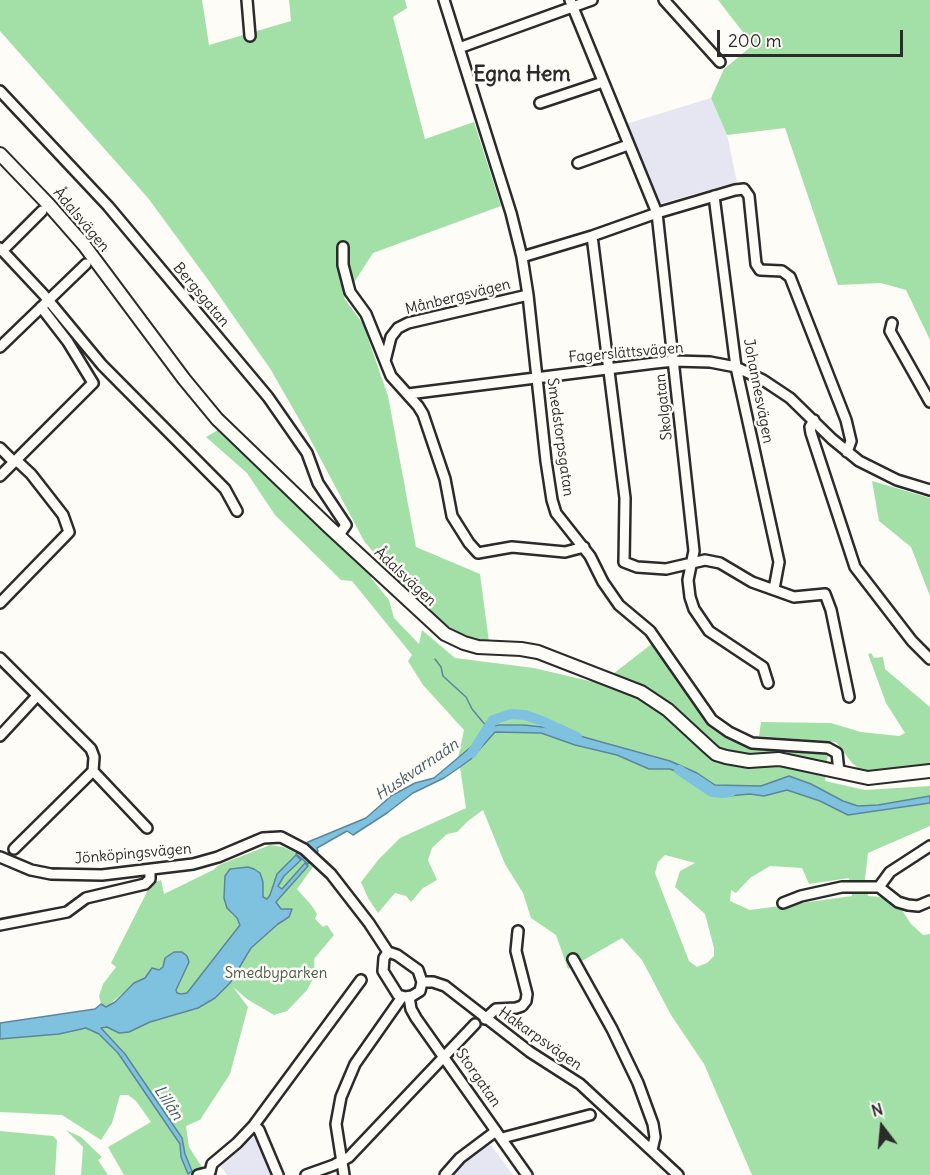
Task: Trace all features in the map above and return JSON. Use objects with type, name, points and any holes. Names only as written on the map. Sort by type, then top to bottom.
[{"type":"main road","name":"Ådalsvägen","points":[[0,154],[84,245],[184,379],[217,419],[445,634],[478,647],[538,652],[641,692],[668,710],[707,747],[726,757],[749,760],[778,759],[877,778],[930,771]]},
{"type":"street","points":[[247,0],[250,36]]},
{"type":"street","name":"Smedstorpsgatan","points":[[444,0],[511,213],[522,257],[552,500],[556,513],[584,547],[603,582],[619,605],[650,631],[712,720],[729,732],[752,742],[828,748],[837,753],[839,772]]},
{"type":"street","points":[[459,48],[572,4],[592,0]]},
{"type":"street","points":[[664,0],[720,62]]},
{"type":"street","name":"Skolgatan","points":[[572,4],[657,213],[694,551],[688,580],[690,597],[701,622],[709,631],[763,667],[768,683]]},
{"type":"street","points":[[540,103],[603,82]]},
{"type":"street","name":"Bergsgatan","points":[[0,91],[108,206],[268,397],[307,453],[318,483],[346,525],[339,535]]},
{"type":"street","points":[[578,163],[628,145]]},
{"type":"street","points":[[522,257],[657,213],[744,189],[749,196],[756,264],[760,270],[782,271],[790,278],[846,420],[850,441],[847,452]]},
{"type":"street","name":"Johannesvägen","points":[[714,196],[736,367],[779,562],[774,590]]},
{"type":"street","points":[[42,211],[1,250],[45,304],[102,365],[225,489],[237,511]]},
{"type":"street","points":[[592,236],[625,498],[624,562],[637,567],[666,569],[705,560],[720,563],[752,582],[794,597],[825,594],[831,610],[849,697]]},
{"type":"street","points":[[344,247],[343,265],[350,292],[366,314],[391,376],[423,414],[445,479],[452,516],[469,543],[478,553],[512,547],[565,552],[584,547]]},
{"type":"street","points":[[0,347],[86,264]]},
{"type":"street","name":"Månbergsvägen","points":[[384,361],[391,336],[398,328],[408,323],[528,295]]},
{"type":"street","points":[[0,476],[93,383],[45,304]]},
{"type":"street","points":[[892,323],[890,332],[930,402]]},
{"type":"street","name":"Fagerslättsvägen","points":[[408,394],[674,361],[710,362],[736,367],[763,380],[790,398],[859,461],[897,480],[930,490]]},
{"type":"street","points":[[814,420],[810,427],[811,433],[855,567],[907,634],[930,659]]},
{"type":"street","points":[[0,448],[31,474],[63,514],[69,532],[0,603]]},
{"type":"street","points":[[0,658],[91,749],[94,757],[93,771],[14,849]]},
{"type":"street","points":[[1,732],[37,696]]},
{"type":"street","points":[[93,771],[147,828]]},
{"type":"street","name":"Jönköpingsvägen","points":[[0,857],[31,870],[82,876],[204,862],[268,837],[285,839],[300,847],[320,863],[339,883],[388,952]]},
{"type":"street","points":[[879,887],[890,872],[930,846]]},
{"type":"street","points":[[0,924],[67,912],[86,898],[145,884],[150,879],[150,870]]},
{"type":"street","points":[[783,903],[801,896],[842,887],[879,887],[898,902],[908,905],[918,906],[930,901]]},
{"type":"street","points":[[485,1018],[496,1009],[516,1008],[522,1006],[526,1001],[527,994],[516,951],[518,931]]},
{"type":"street","points":[[344,1175],[336,1124],[337,1112],[347,1082],[369,1043],[405,997],[420,991],[422,982],[418,970],[397,955],[388,952]]},
{"type":"street","name":"Storgatan","points":[[388,952],[384,963],[384,975],[395,993],[405,997],[412,1013],[527,1175]]},
{"type":"street","points":[[573,959],[612,1029],[638,1083],[653,1124],[655,1137],[652,1150]]},
{"type":"street","points":[[198,1175],[212,1174],[212,1164],[254,1125],[361,980]]},
{"type":"street","name":"Hakarpsvägen","points":[[422,982],[440,984],[580,1084],[678,1175]]},
{"type":"street","points":[[306,1175],[342,1161],[354,1152],[476,1024]]},
{"type":"street","points":[[445,1175],[460,1158],[499,1135],[590,1115]]},
{"type":"street","points":[[254,1125],[259,1130],[278,1175]]},
{"type":"shaded area","points":[[711,98],[727,135],[737,182],[659,204],[626,124]]},
{"type":"shaded area","points":[[256,1133],[272,1175],[227,1175],[221,1167],[223,1163]]},
{"type":"shaded area","points":[[490,1144],[513,1175],[451,1175],[452,1170]]},
{"type":"green space","points":[[0,0],[202,0],[209,45],[291,21],[289,0],[405,0],[407,8],[393,17],[425,139],[474,122],[501,206],[373,253],[344,298],[363,324],[388,396],[416,547],[480,574],[489,642],[459,633],[439,620],[402,586],[364,541],[271,370],[148,198],[0,31]]},
{"type":"green space","points":[[718,0],[930,0],[930,340],[906,290],[881,283],[838,285],[785,128],[727,135],[711,98],[724,69],[753,45]]},
{"type":"green space","points":[[218,430],[372,575],[371,578],[389,600],[394,618],[419,644],[422,630],[455,658],[534,668],[602,684],[653,643],[692,703],[719,733],[758,747],[828,753],[825,781],[865,790],[930,786],[930,796],[858,806],[789,776],[761,786],[715,785],[697,773],[670,761],[551,728],[524,725],[488,728],[479,741],[458,758],[464,730],[423,685],[408,661],[412,655],[352,581],[341,580],[275,515],[247,473],[206,437]]},
{"type":"green space","points":[[872,481],[930,498],[930,596],[911,547],[879,521]]},
{"type":"green space","points":[[871,653],[874,658],[883,657],[885,669],[930,707],[930,764],[868,771],[852,763],[836,742],[759,736],[761,722],[831,723],[861,732],[899,736],[905,733],[886,703],[868,654]]},
{"type":"green space","points":[[495,732],[541,733],[575,745],[617,755],[649,769],[669,769],[694,778],[728,796],[750,794],[764,796],[787,790],[820,801],[848,815],[930,803],[930,826],[868,853],[865,878],[868,896],[880,897],[902,910],[911,924],[923,935],[930,934],[930,1175],[752,1175],[704,1064],[671,1015],[642,960],[622,938],[568,969],[556,935],[531,918],[523,893],[505,864],[483,810],[457,832],[447,834],[432,848],[428,860],[437,880],[423,888],[411,902],[406,896],[395,893],[378,913],[361,882],[400,838],[466,808],[460,767],[471,759]],"holes":[[[665,855],[695,863],[680,871],[675,887],[705,914],[714,956],[707,963],[697,967],[689,961],[655,873],[658,862]],[[770,866],[802,868],[809,884],[849,878],[852,896],[750,910],[730,901],[731,890],[736,893],[750,878]]]},
{"type":"green space","name":"Smedbyparken","points":[[270,845],[294,852],[313,867],[297,889],[317,914],[315,919],[323,927],[327,925],[334,935],[314,959],[315,975],[307,990],[287,1011],[274,1015],[247,999],[233,987],[248,1007],[230,1074],[200,1120],[186,1126],[189,1147],[207,1175],[124,1175],[108,1147],[151,1122],[136,1101],[128,1095],[120,1095],[112,1123],[101,1140],[62,1115],[0,1112],[0,1039],[59,1034],[86,1028],[107,1027],[119,1033],[129,1032],[150,1022],[198,1008],[248,955],[251,948],[289,917],[276,903],[274,881],[267,899],[231,914],[237,918],[240,925],[187,993],[176,993],[178,983],[165,958],[163,967],[159,970],[152,969],[145,978],[134,983],[109,1005],[105,1007],[101,1004],[99,996],[103,984],[116,967],[111,963],[151,884],[161,880],[164,894],[219,865]]},
{"type":"green space","points":[[66,1130],[81,1137],[102,1157],[98,1160],[108,1175],[81,1175],[83,1147]]},
{"type":"green space","points":[[0,1131],[53,1136],[57,1140],[55,1175],[0,1175]]},
{"type":"water","name":"Huskvarnaån","points":[[499,725],[551,728],[670,761],[697,773],[715,785],[761,786],[789,776],[858,806],[930,796],[930,803],[848,815],[820,801],[787,790],[764,796],[750,794],[728,796],[701,787],[694,778],[670,769],[649,769],[617,755],[575,745],[541,733],[495,732],[471,759],[460,767],[444,778],[413,793],[353,835],[347,831],[317,848],[318,851],[308,864],[296,854],[308,842],[366,818],[391,796],[415,783],[434,778],[478,741],[488,727]]},
{"type":"water","points":[[296,855],[301,860],[284,876],[278,886],[282,889],[305,863],[308,866],[276,902],[281,909],[292,909],[289,917],[251,948],[230,983],[215,998],[198,1008],[150,1022],[129,1032],[119,1033],[107,1027],[101,1028],[125,1054],[182,1138],[192,1171],[188,1174],[181,1157],[180,1144],[118,1053],[99,1034],[86,1028],[59,1034],[0,1039],[0,1023],[95,1009],[101,1004],[106,1007],[115,1002],[134,983],[145,978],[152,968],[159,970],[163,967],[165,958],[174,952],[182,952],[187,956],[189,962],[176,990],[177,993],[187,993],[240,925],[237,918],[227,908],[224,898],[225,876],[230,869],[248,867],[260,873],[263,882],[263,897],[267,899],[277,874]]},
{"type":"waterway","points":[[435,659],[441,667],[443,676],[466,697],[472,709],[487,727]]},
{"type":"waterway","name":"Huskvarnaån","points":[[472,753],[493,720],[511,714],[525,715],[577,737]]},
{"type":"waterway","name":"Huskvarnaån","points":[[679,770],[712,792],[731,792]]},
{"type":"district","name":"Egna Hem","points":[[522,75]]},
{"type":"water label","name":"Lillån","points":[[168,1103]]}]
